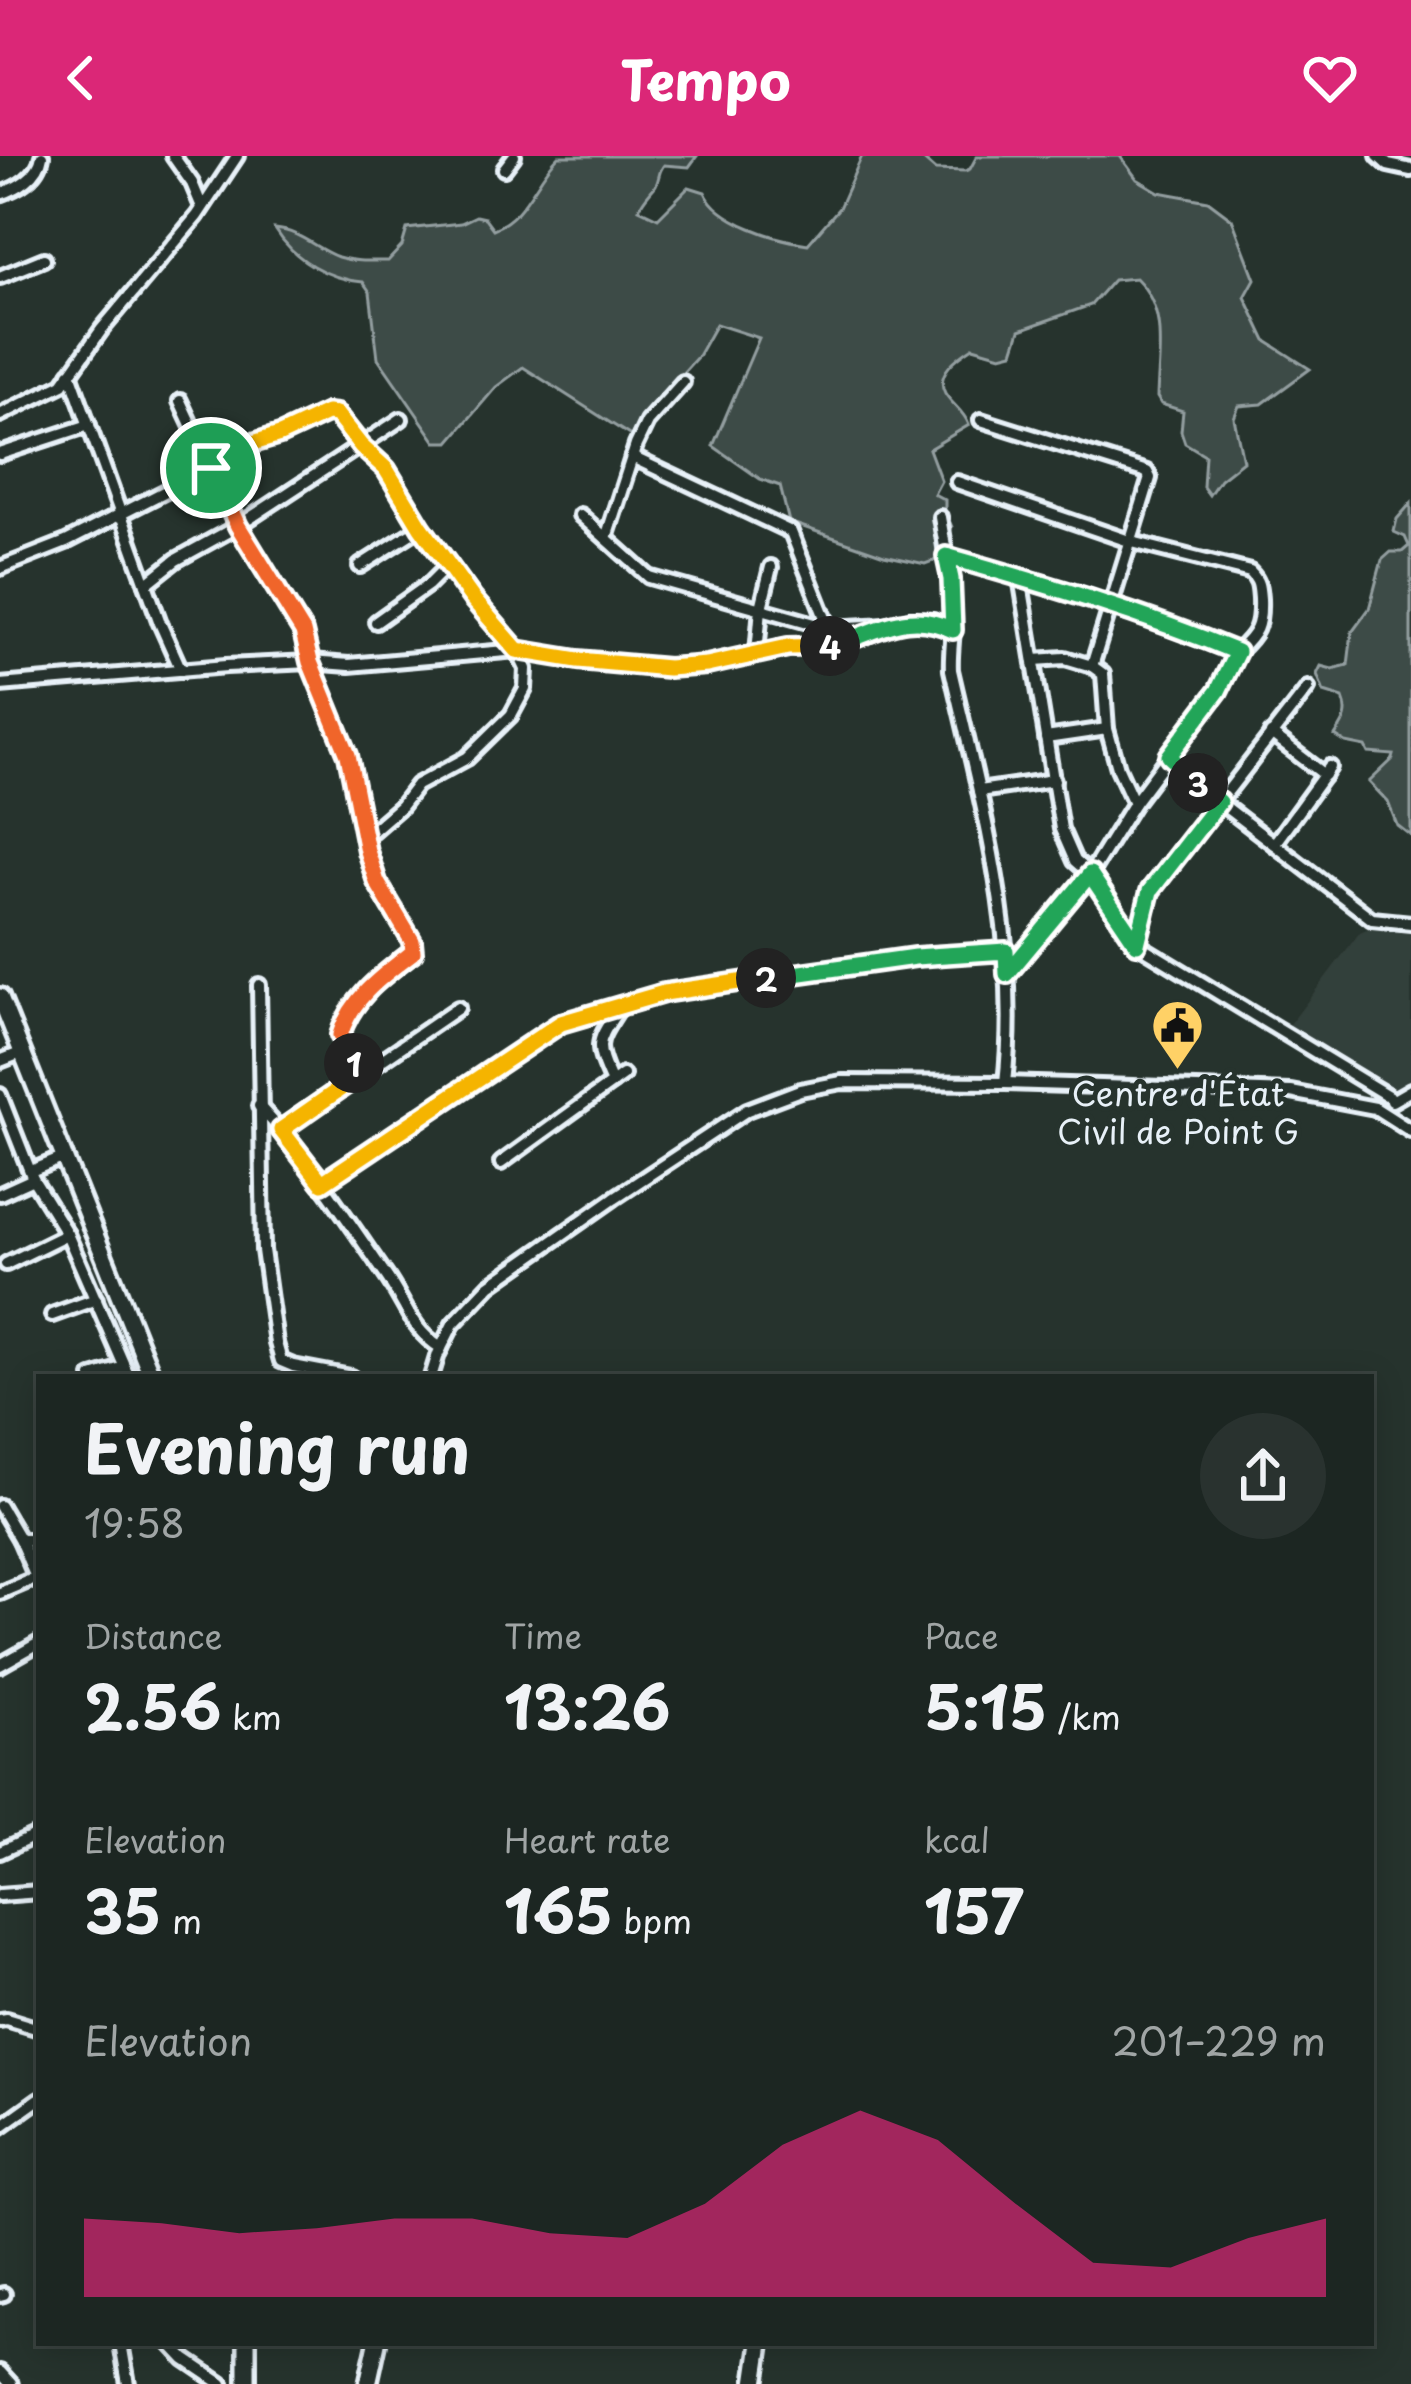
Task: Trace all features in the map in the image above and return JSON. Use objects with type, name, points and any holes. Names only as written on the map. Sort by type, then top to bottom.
[{"type":"highway","points":[[0,997],[151,1374]]},
{"type":"highway","points":[[247,2346],[247,2384]]},
{"type":"highway","points":[[368,2384],[375,2346]]},
{"type":"highway","points":[[754,2384],[760,2346]]},
{"type":"street","points":[[0,194],[34,174],[43,156]]},
{"type":"street","points":[[173,156],[202,207]]},
{"type":"street","points":[[0,414],[63,383],[237,156]]},
{"type":"street","points":[[505,169],[514,156]]},
{"type":"street","points":[[1378,156],[1411,170]]},
{"type":"street","points":[[0,278],[44,259]]},
{"type":"street","points":[[70,373],[181,670]]},
{"type":"street","points":[[606,538],[647,422],[683,382]]},
{"type":"street","points":[[180,400],[238,526],[303,632],[310,662],[348,755],[377,882],[412,941],[413,952],[346,1014],[340,1035],[360,1075]]},
{"type":"street","points":[[0,568],[66,542],[253,443],[336,414],[386,469],[421,527],[517,650],[526,669],[526,689],[511,715],[466,758],[417,785],[364,838]]},
{"type":"street","points":[[146,584],[176,560],[238,526],[401,419]]},
{"type":"street","points":[[981,420],[1147,472],[1150,478],[1092,667]]},
{"type":"street","points":[[0,454],[89,425]]},
{"type":"street","points":[[632,458],[791,532],[829,628]]},
{"type":"street","points":[[957,482],[1132,542],[1250,572],[1256,576],[1261,621],[1090,874],[1007,974]]},
{"type":"street","points":[[580,515],[649,577],[829,628],[888,625]]},
{"type":"street","points":[[940,518],[951,579],[951,670],[990,835],[1006,951],[1011,1033],[1005,1083]]},
{"type":"street","points":[[359,566],[421,527]]},
{"type":"street","points":[[946,556],[1112,606],[1237,652]]},
{"type":"street","points":[[376,622],[449,564]]},
{"type":"street","points":[[757,653],[771,567]]},
{"type":"street","points":[[1020,577],[1061,830],[1075,861],[1090,874],[1137,944],[1393,1099]]},
{"type":"street","points":[[0,669],[3,684],[310,662],[349,665],[517,650],[668,668],[707,665],[788,647],[826,647],[909,619],[933,620],[953,630]]},
{"type":"street","points":[[1034,659],[1066,658],[1103,674],[1108,729],[1134,803]]},
{"type":"street","points":[[1137,944],[1150,891],[1308,688]]},
{"type":"street","points":[[1046,738],[1108,729]]},
{"type":"street","points":[[1271,734],[1327,771],[1274,844]]},
{"type":"street","points":[[1169,756],[1219,802],[1372,919],[1411,923]]},
{"type":"street","points":[[979,791],[1054,780]]},
{"type":"street","points":[[322,1183],[561,1023],[664,993],[915,957],[1006,951]]},
{"type":"street","points":[[259,985],[263,1250],[276,1343],[281,1360],[292,1371]]},
{"type":"street","points":[[501,1163],[618,1079],[598,1049],[621,1005]]},
{"type":"street","points":[[281,1130],[458,1008]]},
{"type":"street","points":[[0,1061],[23,1052]]},
{"type":"street","points":[[432,1374],[454,1324],[490,1285],[747,1110],[786,1094],[842,1082],[1291,1092],[1375,1108],[1411,1132]]},
{"type":"street","points":[[1387,1115],[1393,1099],[1411,1090]]},
{"type":"street","points":[[0,1094],[32,1175],[67,1234],[127,1372]]},
{"type":"street","points":[[259,1106],[322,1183],[422,1336],[441,1348]]},
{"type":"street","points":[[0,1194],[65,1157]]},
{"type":"street","points":[[6,1264],[67,1234]]},
{"type":"street","points":[[52,1315],[96,1299]]},
{"type":"street","points":[[0,1506],[35,1575],[0,1593]]},
{"type":"street","points":[[20,1540],[36,1540]]},
{"type":"street","points":[[0,1665],[36,1644]]},
{"type":"street","points":[[0,1852],[36,1835]]},
{"type":"street","points":[[0,1895],[36,1892]]},
{"type":"street","points":[[0,2020],[36,2028]]},
{"type":"street","points":[[0,2127],[36,2101]]},
{"type":"street","points":[[122,2346],[128,2384]]},
{"type":"street","points":[[173,2346],[222,2384]]},
{"type":"street","points":[[0,2372],[11,2384]]},
{"type":"shaded area","points":[[559,156],[697,156],[689,167],[664,165],[639,209],[658,218],[689,187],[705,192],[735,221],[808,244],[839,208],[862,156],[919,156],[935,170],[965,171],[977,156],[1120,156],[1137,179],[1159,192],[1208,201],[1232,219],[1255,279],[1245,297],[1266,341],[1310,369],[1262,404],[1239,406],[1234,418],[1243,461],[1209,495],[1203,487],[1205,455],[1185,443],[1183,411],[1161,404],[1157,397],[1157,319],[1136,278],[1113,280],[1091,305],[1020,330],[1013,352],[1001,355],[973,347],[950,366],[943,379],[945,393],[969,425],[929,449],[941,481],[934,494],[945,500],[952,527],[944,557],[925,564],[789,522],[780,486],[760,479],[713,446],[759,338],[716,324],[698,356],[641,419],[634,438],[523,367],[496,387],[449,442],[436,442],[378,358],[370,292],[363,282],[313,266],[275,229],[338,257],[388,261],[402,246],[407,229],[461,223],[476,216],[485,218],[493,229],[504,223],[522,207]]},
{"type":"shaded area","points":[[1411,503],[1411,836],[1397,825],[1388,802],[1369,782],[1394,755],[1369,753],[1366,747],[1335,736],[1345,718],[1345,704],[1343,698],[1324,692],[1317,674],[1321,666],[1348,665],[1352,632],[1369,609],[1382,560],[1409,546],[1405,537],[1394,532],[1397,519]]},
{"type":"shaded area","points":[[1378,924],[1411,927],[1411,1081],[1393,1089],[1287,1028],[1360,932]]},
{"type":"place","name":"Centre d'État Civil de Point G","points":[[1178,1071]]},
{"type":"route","points":[[327,413],[336,414],[386,469],[472,598],[517,650],[578,660],[668,668],[707,665],[788,647],[826,647],[909,619],[933,620],[953,630],[946,556],[1086,596],[1237,652],[1218,691],[1169,756],[1219,802],[1150,891],[1137,944],[1090,874],[1007,974],[1006,951],[915,957],[664,993],[561,1023],[322,1183],[281,1130],[360,1075],[340,1035],[346,1014],[413,952],[412,941],[377,882],[348,755],[310,662],[303,632],[238,526],[211,468],[253,443],[327,413]]}]
